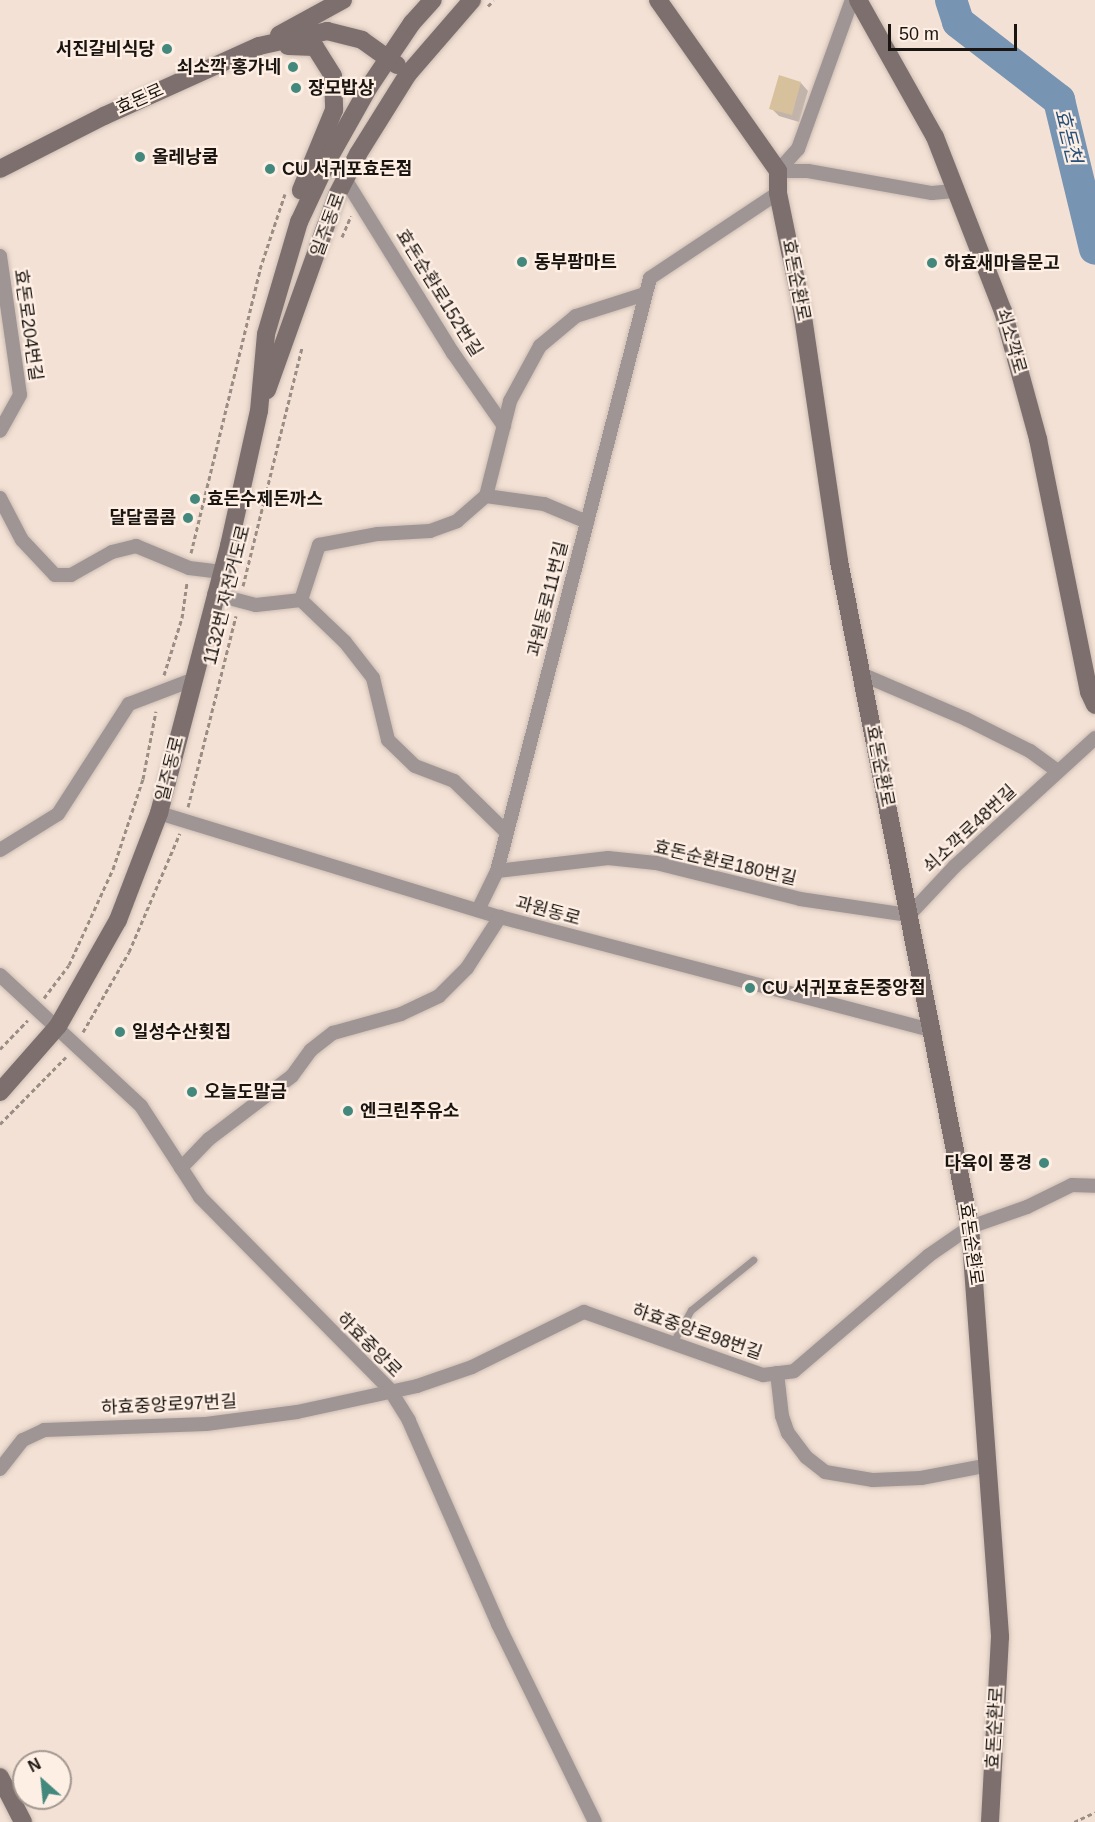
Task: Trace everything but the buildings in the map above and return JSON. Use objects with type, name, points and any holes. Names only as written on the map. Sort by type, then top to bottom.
[{"type":"street","points":[[259,46],[343,0]]},
{"type":"street","name":"일주동로","points":[[259,411],[266,334],[299,222],[329,158],[388,57],[433,0]]},
{"type":"street","points":[[658,0],[778,171]]},
{"type":"street","points":[[778,171],[798,149],[852,0]]},
{"type":"street","name":"쇠소깍로","points":[[858,0],[936,137],[954,191],[1004,311],[1038,439],[1089,692],[1095,705]]},
{"type":"street","name":"일주동로","points":[[0,1092],[58,1026],[118,921],[159,813],[259,411],[345,179],[408,74],[476,7]]},
{"type":"street","name":"효돈로","points":[[2,163],[259,46],[327,31],[362,40],[408,74]]},
{"type":"street","points":[[259,46],[315,47],[333,76],[334,110],[276,260],[266,334]]},
{"type":"street","points":[[778,171],[808,171],[932,193],[954,191]]},
{"type":"street","name":"효돈순환로","points":[[778,171],[778,193],[802,310],[839,561],[970,1227],[1000,1637],[990,1822]]},
{"type":"street","name":"효돈순환로152번길","points":[[345,179],[359,197],[453,353],[504,426]]},
{"type":"street","points":[[302,600],[319,545],[378,534],[430,531],[457,521],[486,496],[510,401],[540,346],[576,316],[645,294],[650,278],[778,193]]},
{"type":"street","name":"효돈로204번길","points":[[0,256],[20,395],[0,431]]},
{"type":"street","name":"과원동로11번길","points":[[478,910],[497,871],[645,294]]},
{"type":"street","points":[[486,496],[544,504],[586,522]]},
{"type":"street","points":[[0,498],[22,540],[55,575],[71,575],[112,552],[136,546],[189,568],[220,572]]},
{"type":"street","points":[[214,594],[256,605],[302,600]]},
{"type":"street","points":[[302,600],[345,642],[373,678],[388,740],[415,766],[454,781],[506,832]]},
{"type":"street","points":[[861,674],[966,719],[1030,751],[1058,771]]},
{"type":"street","points":[[0,850],[58,814],[129,704],[192,680]]},
{"type":"street","name":"쇠소깍로48번길","points":[[909,915],[955,866],[1095,738]]},
{"type":"street","name":"과원동로","points":[[159,813],[500,917],[932,1030]]},
{"type":"street","name":"효돈순환로180번길","points":[[497,871],[608,858],[656,863],[800,899],[909,915]]},
{"type":"street","points":[[181,1168],[209,1138],[292,1076],[311,1050],[333,1033],[401,1014],[440,996],[467,968],[500,917]]},
{"type":"street","name":"하효중앙로","points":[[0,975],[58,1026],[141,1106],[200,1197],[390,1390],[409,1421],[498,1624],[595,1822]]},
{"type":"street","name":"하효중앙로98번길","points":[[390,1390],[417,1386],[472,1367],[584,1312],[763,1375],[794,1371],[928,1256],[970,1227],[1027,1207],[1072,1185],[1095,1186]]},
{"type":"street","points":[[777,1373],[782,1416],[788,1433],[806,1457],[825,1472],[873,1480],[921,1478],[989,1466]]},
{"type":"street","name":"하효중앙로97번길","points":[[0,1469],[22,1440],[44,1430],[206,1424],[297,1412],[390,1390]]},
{"type":"street","points":[[0,1777],[23,1822]]},
{"type":"lane","points":[[672,1344],[691,1310],[753,1260]]},
{"type":"path","points":[[476,7],[494,0]]},
{"type":"path","points":[[40,1003],[69,965],[124,840],[143,779],[159,693],[182,618],[194,531],[260,269],[286,191]]},
{"type":"path","points":[[338,247],[359,197]]},
{"type":"path","name":"1132번 자전거도로","points":[[0,1124],[62,1064],[76,1044],[129,952],[185,821],[303,346]]},
{"type":"path","points":[[0,1049],[33,1013]]},
{"type":"path","points":[[1074,1822],[1095,1812]]},
{"type":"waterway","name":"효돈천","points":[[951,0],[958,22],[1059,100],[1095,249]]},
{"type":"place","name":"서진갈비식당","points":[[167,49]]},
{"type":"place","name":"쇠소깍 홍가네","points":[[293,67]]},
{"type":"place","name":"장모밥상","points":[[296,88]]},
{"type":"place","name":"올레낭쿰","points":[[140,157]]},
{"type":"place","name":"CU 서귀포효돈점","points":[[270,169]]},
{"type":"place","name":"동부팜마트","points":[[522,262]]},
{"type":"place","name":"하효새마을문고","points":[[932,263]]},
{"type":"place","name":"효돈수제돈까스","points":[[195,499]]},
{"type":"place","name":"달달콤콤","points":[[188,518]]},
{"type":"place","name":"CU 서귀포효돈중앙점","points":[[750,988]]},
{"type":"place","name":"일성수산횟집","points":[[120,1032]]},
{"type":"place","name":"오늘도말금","points":[[192,1092]]},
{"type":"place","name":"엔크린주유소","points":[[348,1111]]},
{"type":"place","name":"다육이 풍경","points":[[1044,1163]]}]
